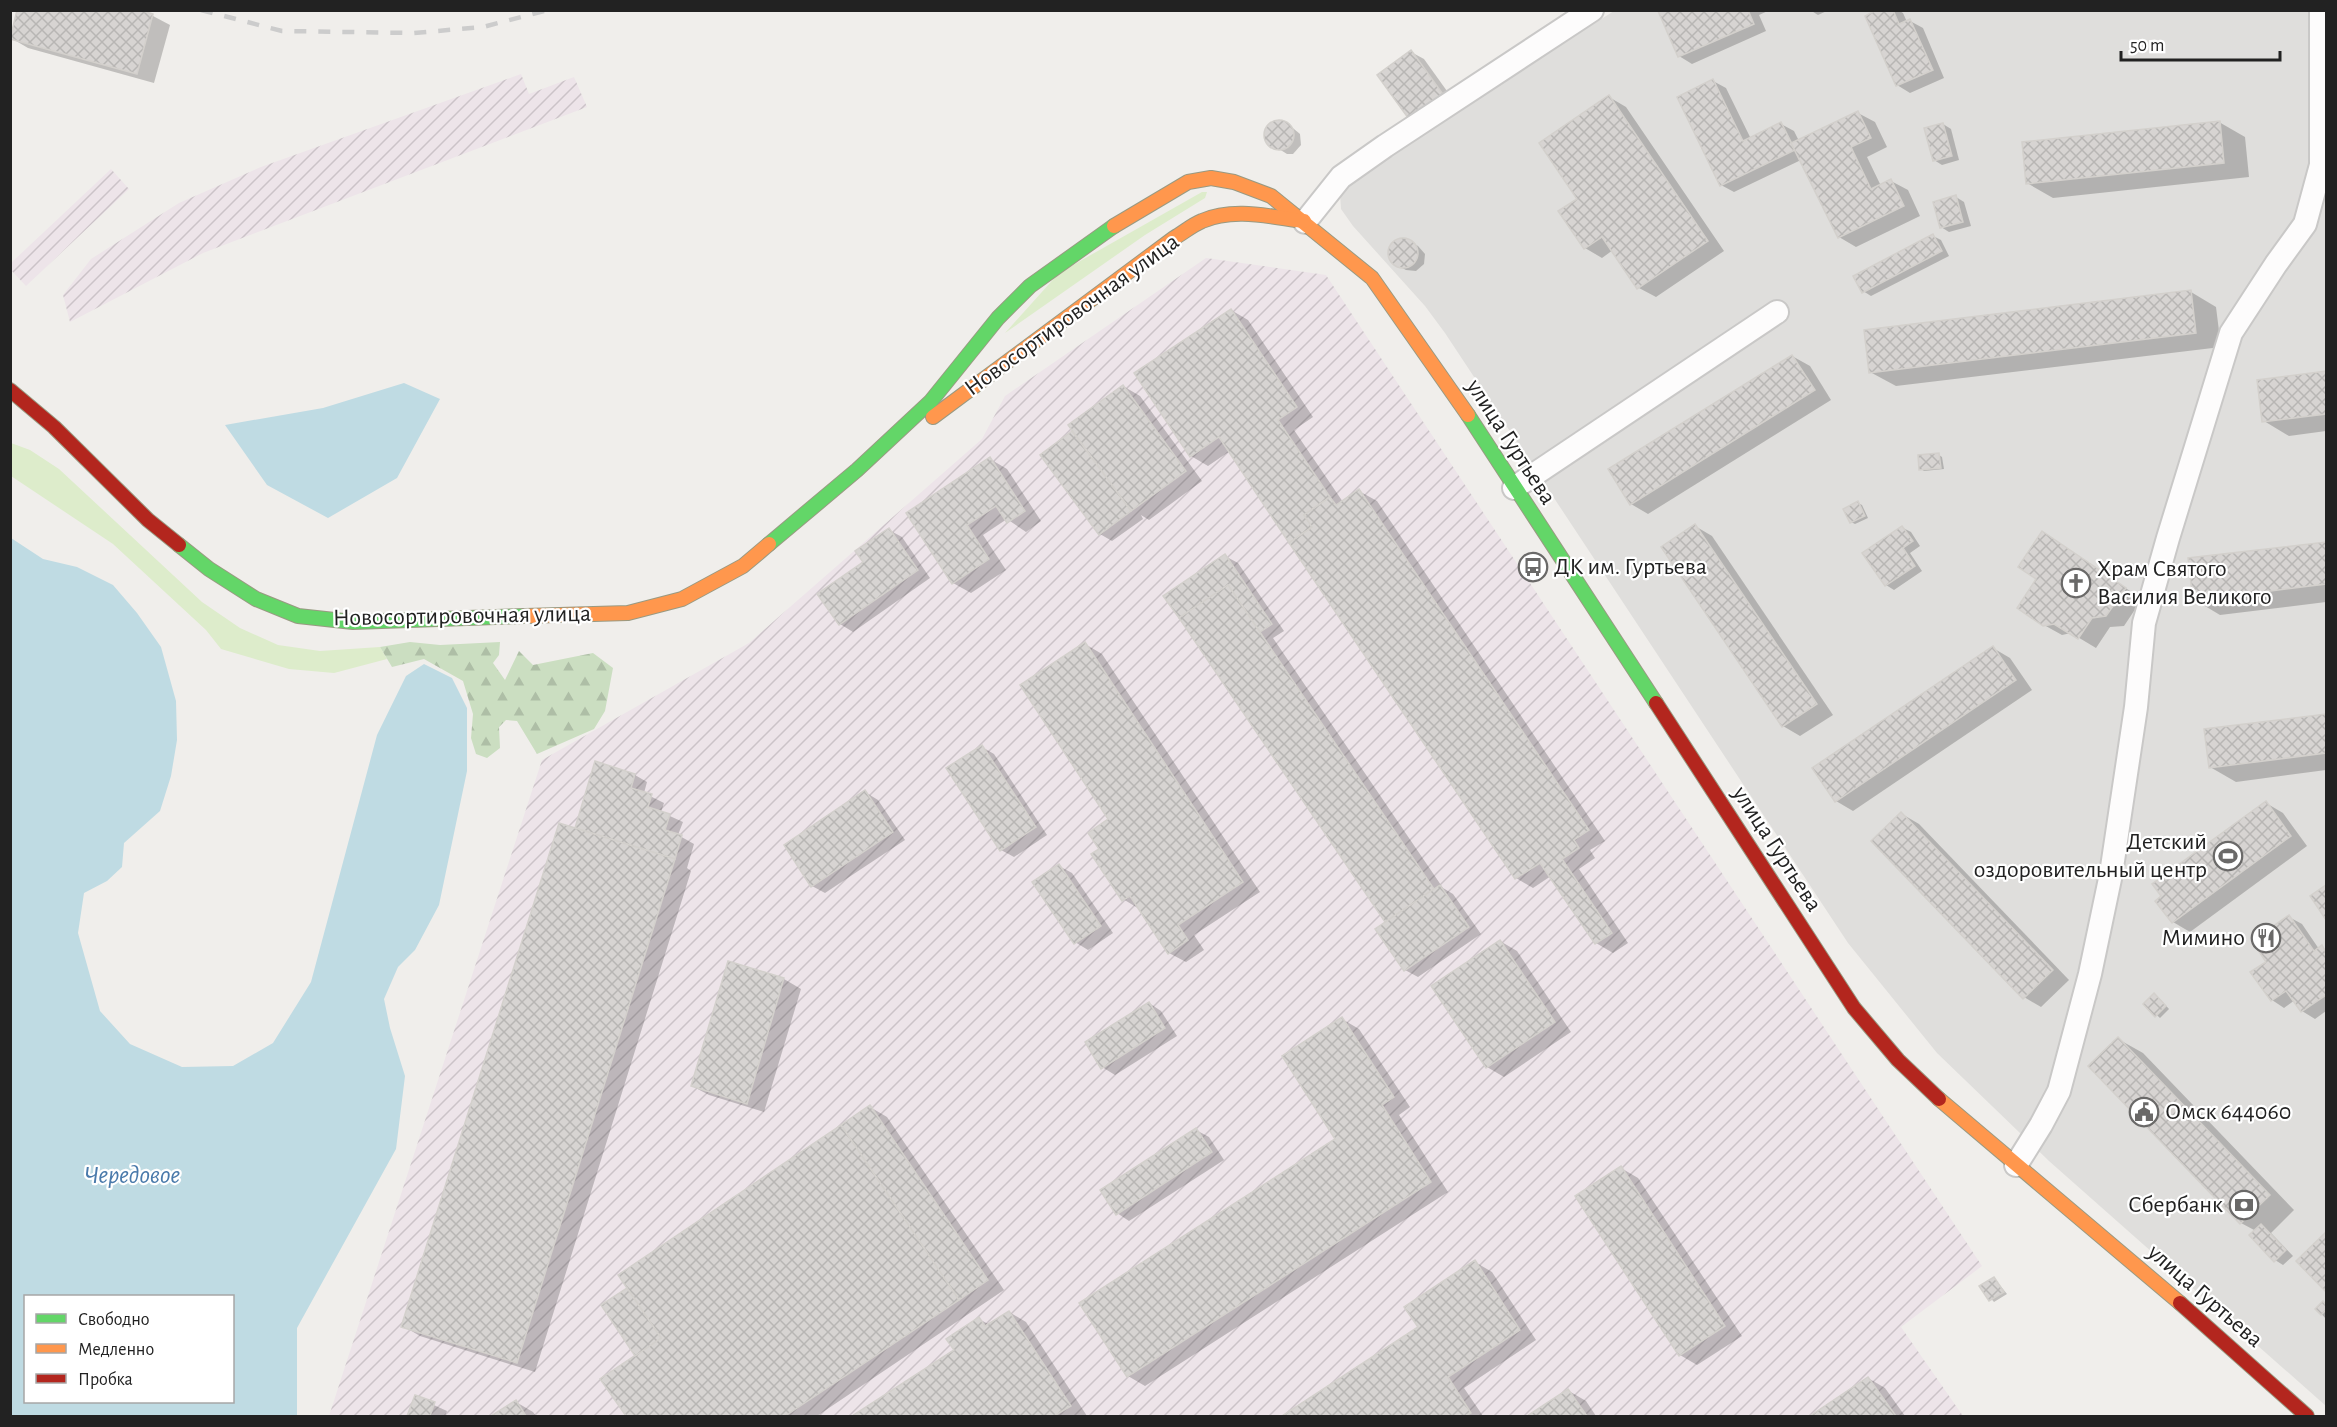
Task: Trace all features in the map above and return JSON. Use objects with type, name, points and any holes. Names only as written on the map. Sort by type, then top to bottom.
[{"type":"main road","name":"Новосортировочная улица","points":[[10,390],[54,427],[148,520],[208,569],[256,598],[298,616],[353,622],[627,613],[682,599],[743,566],[857,470],[931,401],[998,318],[1030,286],[1101,233],[1188,182],[1210,178],[1234,182],[1271,196],[1305,222]]},
{"type":"main road","name":"Новосортировочная улица","points":[[857,470],[1174,238],[1203,220],[1244,214],[1305,222]]},
{"type":"main road","name":"улица Гуртьева","points":[[1305,222],[1372,278],[1449,386],[1854,1008],[1898,1060],[1953,1112],[2198,1317],[2307,1416]]},
{"type":"street","points":[[1305,222],[1341,177],[1592,10]]},
{"type":"street","points":[[2016,1165],[2059,1091],[2090,974],[2113,862],[2136,707],[2144,623],[2171,527],[2231,333],[2305,224],[2321,165],[2321,10]]},
{"type":"street","points":[[1514,488],[1777,312]]},
{"type":"shaded area","points":[[1614,11],[2326,11],[2326,1406],[2049,1161],[1937,1053],[1848,943],[1445,333],[1425,306],[1353,226],[1341,209],[1340,194],[1389,153]]},
{"type":"shaded area","points":[[521,74],[529,94],[574,77],[587,107],[203,253],[70,322],[63,295],[91,259],[179,203],[261,167]]},
{"type":"shaded area","points":[[111,169],[129,189],[26,286],[11,270],[11,263]]},
{"type":"shaded area","points":[[1206,258],[1326,275],[1982,1266],[1901,1327],[1963,1416],[329,1416],[542,760],[749,643],[982,439],[1005,396]]},
{"type":"green space","points":[[1202,192],[1207,192],[1205,198],[1145,235],[1005,333],[1059,273]]},
{"type":"green space","points":[[11,443],[30,450],[59,469],[202,602],[240,628],[278,645],[320,651],[380,647],[387,659],[334,673],[289,669],[221,649],[206,630],[113,544],[11,476]]},
{"type":"green space","points":[[410,642],[440,645],[500,642],[499,655],[493,663],[505,680],[519,651],[533,665],[593,653],[613,668],[605,711],[594,729],[537,754],[517,721],[506,720],[499,727],[500,748],[487,758],[476,754],[471,738],[473,714],[463,681],[424,659],[392,667],[380,647]]},
{"type":"water","points":[[404,383],[440,399],[397,478],[328,518],[267,485],[225,425],[323,408]]},
{"type":"water","name":"Чередовое","points":[[11,538],[43,559],[77,567],[113,585],[137,613],[161,647],[176,701],[177,740],[171,776],[160,811],[124,843],[122,867],[107,881],[84,893],[78,933],[100,1011],[130,1044],[182,1067],[233,1066],[273,1043],[311,982],[377,735],[406,676],[424,664],[452,678],[467,708],[467,771],[439,905],[415,950],[398,967],[384,999],[390,1028],[405,1076],[396,1149],[297,1328],[297,1416],[11,1416]]},
{"type":"building","points":[[17,10],[140,10],[153,14],[137,74],[10,39]]},
{"type":"building","points":[[1748,10],[1754,24],[1678,57],[1658,11]]},
{"type":"building","points":[[1876,10],[1893,10],[1899,24],[1910,19],[1933,70],[1896,86],[1865,16]]},
{"type":"building","points":[[1411,50],[1445,97],[1411,122],[1377,75]]},
{"type":"building","points":[[1713,79],[1743,141],[1781,122],[1795,150],[1720,186],[1677,97]]},
{"type":"building","points":[[1609,95],[1708,241],[1637,289],[1602,237],[1584,249],[1558,211],[1577,199],[1539,143]]},
{"type":"building","points":[[1858,111],[1871,138],[1851,147],[1871,189],[1891,179],[1904,206],[1838,238],[1791,143]]},
{"type":"building","points":[[1279,120],[1290,124],[1294,135],[1290,146],[1279,150],[1268,146],[1264,135],[1268,124]]},
{"type":"building","points":[[2220,121],[2224,163],[2026,184],[2022,142]]},
{"type":"building","points":[[1943,123],[1952,156],[1933,161],[1924,128]]},
{"type":"building","points":[[1956,195],[1963,222],[1940,228],[1933,202]]},
{"type":"building","points":[[1933,234],[1942,251],[1862,293],[1853,276]]},
{"type":"building","points":[[1403,238],[1414,242],[1418,253],[1414,264],[1403,268],[1392,264],[1388,253],[1392,242]]},
{"type":"building","points":[[2191,290],[2196,333],[1869,373],[1864,330]]},
{"type":"building","points":[[1231,309],[1297,407],[1278,420],[1330,497],[1304,515],[1312,527],[1289,543],[1219,437],[1190,457],[1134,373]]},
{"type":"building","points":[[1792,355],[1815,390],[1630,505],[1608,469]]},
{"type":"building","points":[[2326,371],[2326,414],[2262,422],[2257,380]]},
{"type":"building","points":[[1123,385],[1186,471],[1131,511],[1068,425]]},
{"type":"building","points":[[1072,431],[1131,511],[1099,535],[1040,455]]},
{"type":"building","points":[[1939,453],[1941,468],[1919,470],[1918,455]]},
{"type":"building","points":[[990,457],[1025,511],[1007,523],[996,506],[967,525],[989,559],[952,584],[906,513]]},
{"type":"building","points":[[1359,489],[1589,830],[1574,840],[1579,848],[1562,859],[1612,933],[1595,944],[1540,863],[1515,879],[1289,543],[1312,527],[1304,515],[1330,497],[1336,505]]},
{"type":"building","points":[[1858,501],[1865,516],[1850,523],[1843,509]]},
{"type":"building","points":[[1695,524],[1817,704],[1782,727],[1661,547]]},
{"type":"building","points":[[1902,526],[1913,541],[1903,548],[1915,566],[1885,586],[1862,553]]},
{"type":"building","points":[[889,528],[918,570],[839,625],[817,594],[863,562],[855,551]]},
{"type":"building","name":"Храм Святого Василия Великого","points":[[2042,531],[2126,588],[2106,616],[2092,618],[2078,639],[2054,624],[2043,626],[2017,608],[2036,579],[2018,567]]},
{"type":"building","points":[[2326,542],[2326,584],[2193,601],[2188,558]]},
{"type":"building","points":[[1225,554],[1272,624],[1260,632],[1228,585],[1179,618],[1163,596]]},
{"type":"building","points":[[1228,585],[1434,889],[1385,922],[1179,618]]},
{"type":"building","points":[[1085,642],[1243,882],[1178,925],[1188,940],[1168,954],[1130,896],[1122,901],[1091,854],[1099,849],[1088,833],[1108,819],[1020,685]]},
{"type":"building","points":[[1993,646],[2016,680],[1835,802],[1812,768]]},
{"type":"building","points":[[2326,714],[2326,753],[2209,768],[2204,729]]},
{"type":"building","points":[[982,745],[1036,827],[1000,851],[946,768]]},
{"type":"building","points":[[595,761],[635,774],[631,788],[652,794],[648,807],[670,814],[665,830],[682,835],[675,859],[575,828]]},
{"type":"building","points":[[865,790],[893,832],[811,887],[784,845]]},
{"type":"building","name":"Детский оздоровительный центр","points":[[2266,801],[2291,836],[2172,923],[2155,901],[2161,896],[2152,884]]},
{"type":"building","points":[[1901,812],[2053,970],[2023,999],[1871,841]]},
{"type":"building","points":[[559,823],[675,859],[517,1363],[401,1327]]},
{"type":"building","points":[[1059,864],[1101,926],[1074,944],[1032,882]]},
{"type":"building","points":[[1440,885],[1469,927],[1404,971],[1375,929]]},
{"type":"building","points":[[2326,885],[2326,920],[2310,896]]},
{"type":"building","points":[[2289,915],[2314,951],[2322,945],[2326,953],[2326,995],[2301,1012],[2286,991],[2271,1001],[2250,972],[2266,962],[2252,941]]},
{"type":"building","points":[[1500,940],[1555,1022],[1486,1068],[1431,986]]},
{"type":"building","points":[[728,961],[784,978],[747,1104],[691,1086]]},
{"type":"building","points":[[2154,993],[2166,1006],[2155,1017],[2143,1004]]},
{"type":"building","points":[[1149,1002],[1165,1028],[1101,1069],[1085,1042]]},
{"type":"building","points":[[1342,1017],[1394,1097],[1382,1105],[1431,1182],[1127,1377],[1079,1303],[1335,1139],[1282,1056]]},
{"type":"building","points":[[2118,1037],[2270,1195],[2240,1224],[2088,1066]]},
{"type":"building","points":[[870,1105],[988,1280],[959,1300],[841,1125]]},
{"type":"building","points":[[841,1125],[959,1300],[785,1416],[626,1416],[600,1379],[661,1338],[618,1275]]},
{"type":"building","points":[[1196,1128],[1212,1152],[1116,1215],[1100,1190]]},
{"type":"building","points":[[1621,1166],[1725,1326],[1679,1356],[1575,1196]]},
{"type":"building","points":[[2261,1224],[2286,1250],[2274,1262],[2249,1235]]},
{"type":"building","points":[[2326,1232],[2326,1292],[2296,1261]]},
{"type":"building","points":[[1475,1260],[1520,1330],[1448,1377],[1471,1413],[1465,1416],[1282,1416],[1418,1327],[1404,1307]]},
{"type":"building","points":[[1994,1277],[2004,1292],[1989,1301],[1979,1286]]},
{"type":"building","points":[[627,1288],[661,1338],[635,1356],[601,1305]]},
{"type":"building","points":[[2323,1301],[2326,1310],[2321,1315],[2315,1309]]},
{"type":"building","points":[[1009,1311],[1071,1406],[1054,1416],[852,1416],[954,1350],[946,1339],[979,1317],[985,1326]]},
{"type":"building","points":[[1868,1377],[1896,1416],[1810,1416]]},
{"type":"building","points":[[1568,1389],[1587,1416],[1527,1416]]},
{"type":"building","points":[[415,1395],[435,1402],[430,1416],[407,1416]]},
{"type":"building","points":[[516,1400],[526,1416],[491,1416]]},
{"type":"railway","points":[[201,10],[282,31],[414,33],[483,27],[548,10]]},
{"type":"traffic: fast","points":[[769,544],[857,470],[931,401],[998,318],[1030,286],[1114,226]]},
{"type":"traffic: fast","points":[[1468,415],[1656,703]]},
{"type":"traffic: fast","points":[[179,545],[209,569],[256,599],[298,616],[353,622],[525,616]]},
{"type":"traffic: slow","points":[[1114,226],[1188,182],[1211,178],[1234,182],[1271,196],[1372,278],[1468,415]]},
{"type":"traffic: slow","points":[[933,417],[1174,238],[1198,223],[1214,217],[1240,214],[1304,221]]},
{"type":"traffic: slow","points":[[525,616],[628,613],[682,599],[743,566],[769,544]]},
{"type":"traffic: slow","points":[[1939,1099],[2180,1303]]},
{"type":"traffic: jam","points":[[10,390],[54,427],[148,520],[179,545]]},
{"type":"traffic: jam","points":[[1656,703],[1854,1008],[1898,1060],[1939,1099]]},
{"type":"traffic: jam","points":[[2180,1303],[2307,1416]]},
{"type":"place","name":"ДК им. Гуртьева","points":[[1533,567]]},
{"type":"place","name":"Храм Святого Василия Великого","points":[[2076,583]]},
{"type":"place","name":"Детский оздоровительный центр","points":[[2228,856]]},
{"type":"place","name":"Мимино","points":[[2266,938]]},
{"type":"place","name":"Омск 644060","points":[[2144,1112]]},
{"type":"place","name":"Сбербанк","points":[[2244,1205]]}]
